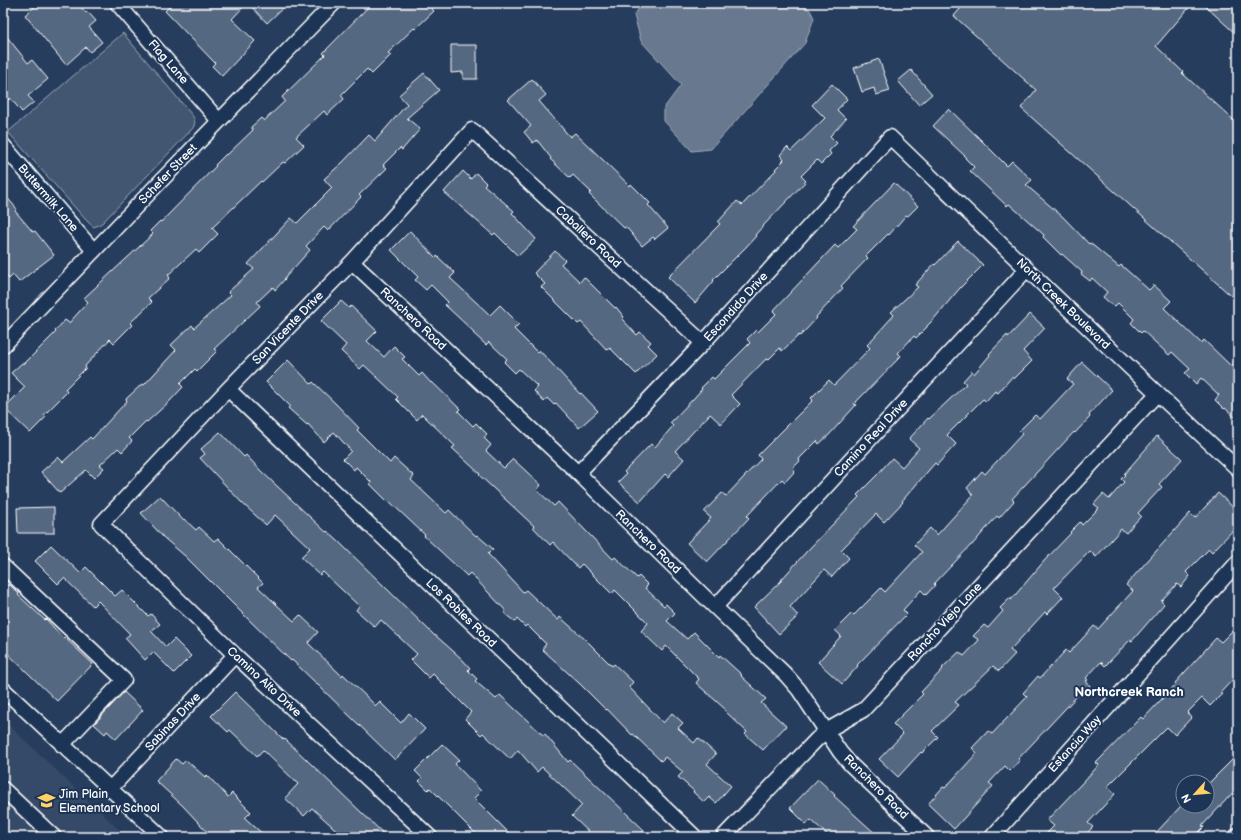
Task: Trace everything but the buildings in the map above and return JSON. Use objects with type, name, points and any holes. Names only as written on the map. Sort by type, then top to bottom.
[{"type":"street","name":"Flag Lane","points":[[117,3],[219,121]]},
{"type":"street","name":"Schefer Street","points":[[3,346],[334,3]]},
{"type":"street","name":"San Vicente Drive","points":[[101,524],[228,389],[352,262],[472,130]]},
{"type":"street","name":"Caballero Road","points":[[472,130],[703,343]]},
{"type":"street","name":"Escondido Drive","points":[[578,473],[703,343],[890,137]]},
{"type":"street","name":"North Creek Boulevard","points":[[890,137],[1157,394],[1238,468]]},
{"type":"street","name":"Buttermilk Lane","points":[[3,145],[94,251]]},
{"type":"street","name":"Ranchero Road","points":[[352,262],[578,473],[714,607],[792,681],[840,752],[856,770],[927,837]]},
{"type":"street","name":"Camino Real Drive","points":[[714,607],[1027,270]]},
{"type":"street","name":"Los Robles Road","points":[[228,389],[695,837]]},
{"type":"street","name":"Rancho Viejo Lane","points":[[723,837],[817,739],[826,731],[863,710],[1157,394]]},
{"type":"street","name":"Camino Alto Drive","points":[[101,524],[235,655],[430,837]]},
{"type":"street","name":"Estancia Way","points":[[992,837],[1238,562]]},
{"type":"street","points":[[3,566],[124,680],[62,745]]},
{"type":"street","name":"Sabinas Drive","points":[[110,789],[235,655]]},
{"type":"street","points":[[3,689],[162,837]]},
{"type":"street","points":[[3,789],[54,837]]},
{"type":"shaded area","points":[[643,3],[802,3],[810,10],[814,18],[805,43],[711,149],[692,151],[664,121],[664,108],[681,85],[641,41],[634,15]]},
{"type":"shaded area","points":[[123,33],[191,114],[195,124],[193,128],[102,223],[94,227],[85,219],[8,132]]},
{"type":"shaded area","name":"Jim Plain Elementary School","points":[[3,720],[51,765],[127,837],[3,837]]},
{"type":"place","name":"Jim Plain Elementary School","points":[[46,801]]},
{"type":"district","name":"Northcreek Ranch","points":[[1129,692]]}]
